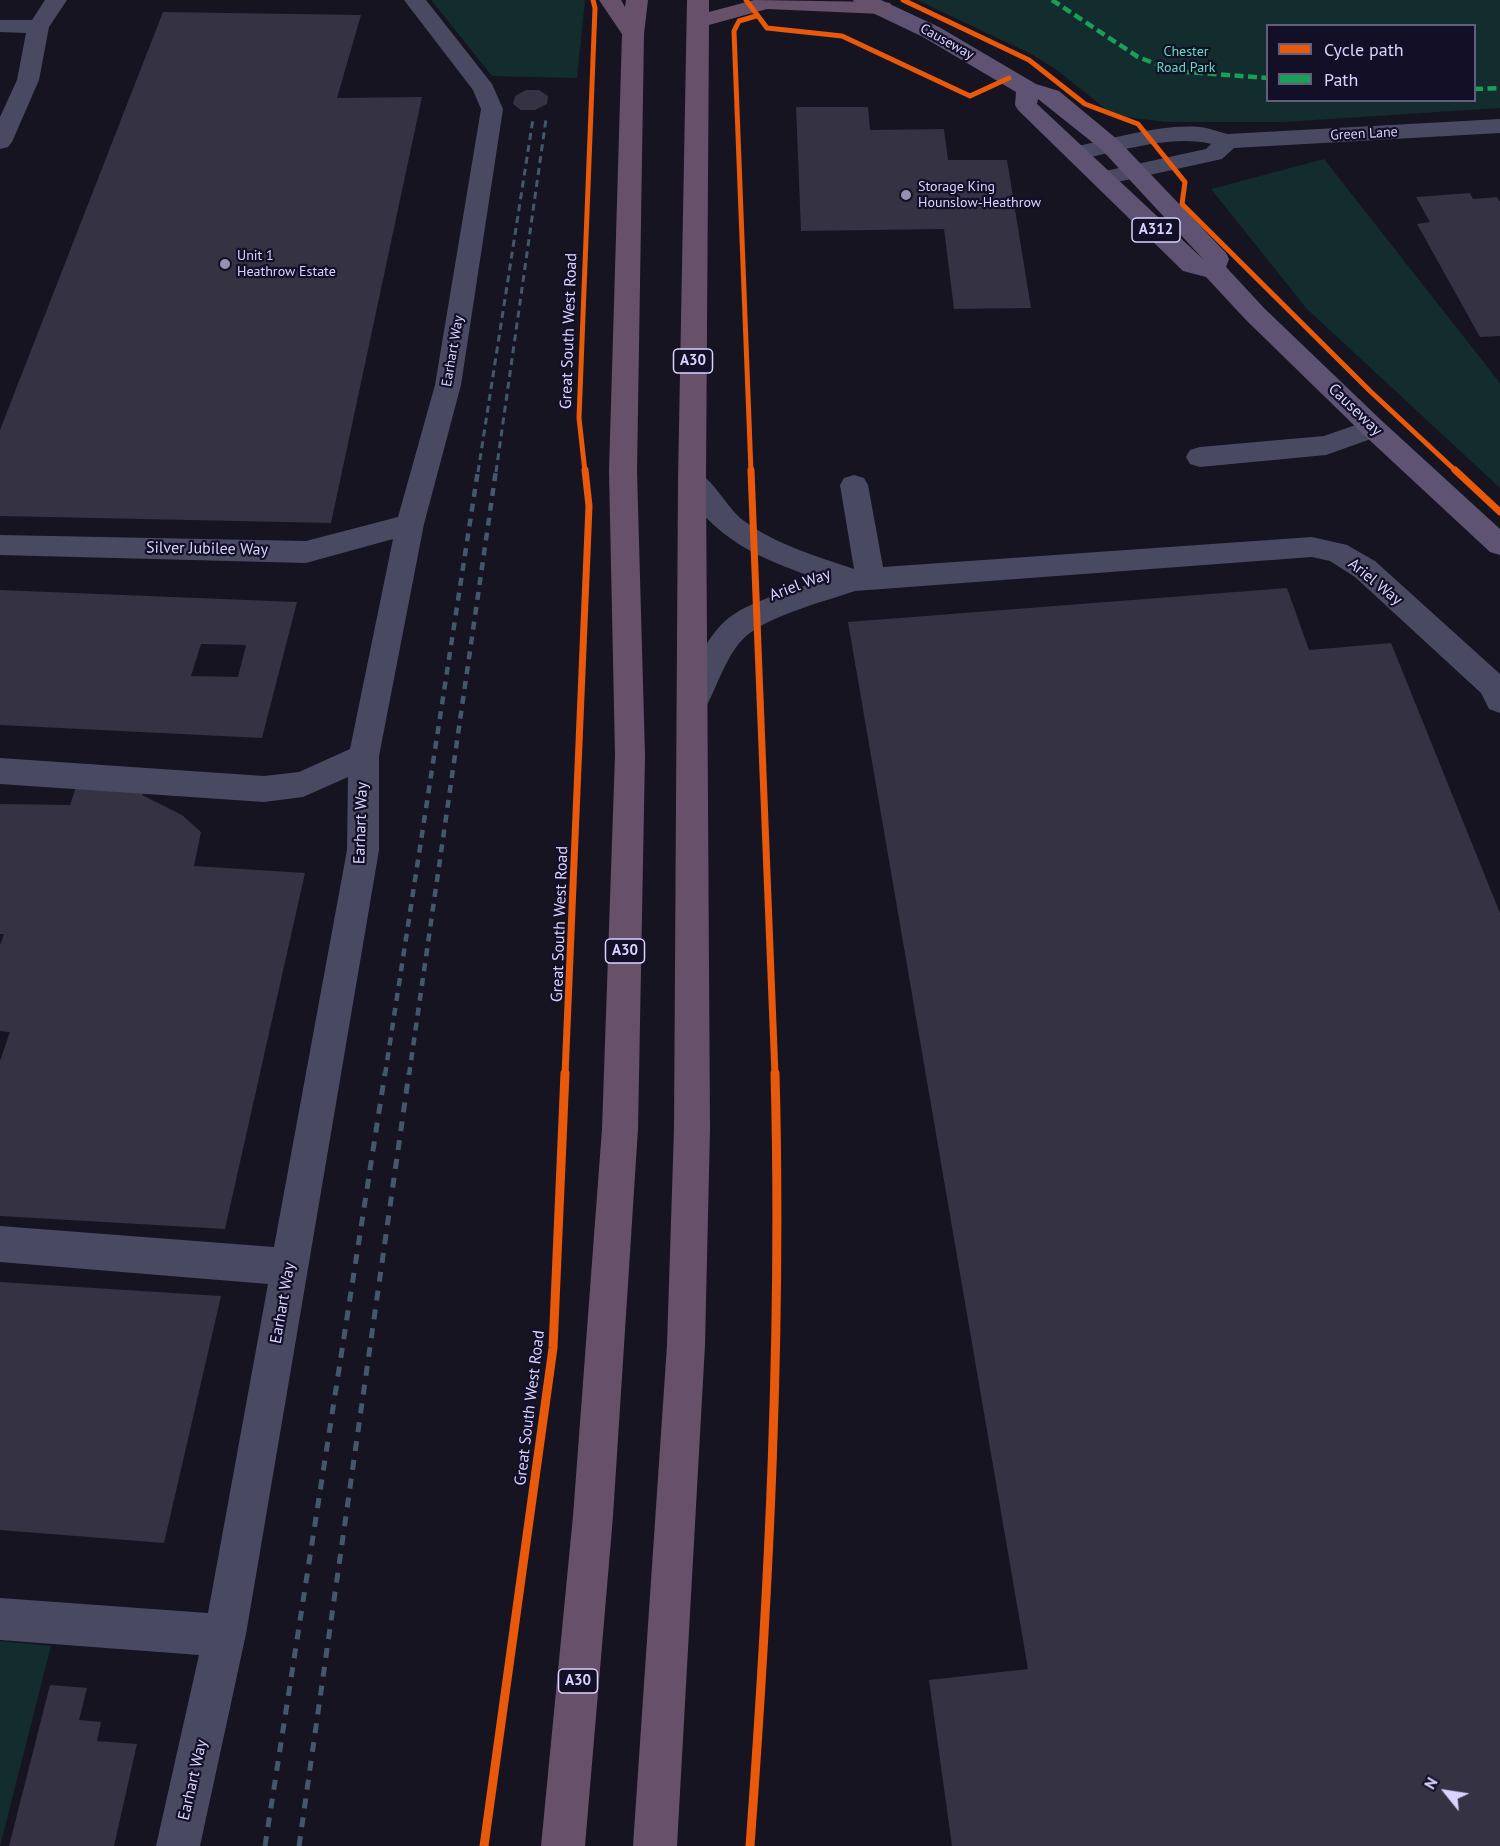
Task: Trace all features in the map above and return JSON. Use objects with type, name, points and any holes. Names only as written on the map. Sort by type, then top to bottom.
[{"type":"highway","points":[[610,0],[633,34]]},
{"type":"highway","name":"A30","points":[[563,1846],[593,1516],[620,1129],[630,755],[623,471],[633,34],[637,0]]},
{"type":"highway","name":"A30","points":[[655,1846],[686,1345],[692,1129],[694,701],[692,480],[698,11],[767,3],[873,4]]},
{"type":"main road","name":"Causeway","points":[[873,4],[931,32],[1028,89],[1051,96],[1110,145],[1217,259],[1215,271]]},
{"type":"main road","name":"Causeway","points":[[1028,89],[1026,105],[1192,265],[1215,271],[1255,314],[1373,428],[1500,545]]},
{"type":"street","points":[[0,142],[28,80],[38,27],[56,0]]},
{"type":"street","name":"Earhart Way","points":[[178,1846],[225,1634],[363,849],[364,756],[410,524],[448,385],[492,109],[484,89],[473,73],[415,0]]},
{"type":"street","points":[[0,26],[38,27]]},
{"type":"street","name":"Green Lane","points":[[1078,153],[1151,138],[1201,134],[1228,141],[1500,126]]},
{"type":"street","name":"Green Lane","points":[[1104,178],[1214,154],[1228,141]]},
{"type":"street","points":[[1200,457],[1326,445],[1373,428]]},
{"type":"street","name":"Ariel Way","points":[[692,480],[733,528],[754,541],[772,551],[862,579]]},
{"type":"street","points":[[854,484],[862,579]]},
{"type":"street","name":"Silver Jubilee Way","points":[[0,544],[306,552],[410,524]]},
{"type":"street","name":"Ariel Way","points":[[694,701],[716,656],[734,630],[749,620],[774,609],[862,579],[1312,547],[1336,552],[1365,569],[1494,686],[1500,701]]},
{"type":"street","name":"Earhart Way","points":[[0,771],[264,789],[303,784],[364,756]]},
{"type":"street","points":[[0,1244],[290,1267]]},
{"type":"street","points":[[0,1619],[184,1634],[225,1634]]},
{"type":"green space","points":[[431,0],[585,0],[577,78],[492,76]]},
{"type":"green space","name":"Chester Road Park","points":[[917,0],[1500,0],[1500,108],[1283,122],[1166,122],[1125,117],[1107,110],[1057,70],[1031,54]]},
{"type":"green space","points":[[1324,159],[1500,383],[1500,488],[1307,309],[1211,189]]},
{"type":"green space","points":[[0,1641],[51,1646],[0,1846]]},
{"type":"building","name":"Unit 1 Heathrow Estate","points":[[163,12],[361,15],[337,98],[422,97],[331,523],[0,516],[0,430]]},
{"type":"building","points":[[526,90],[539,90],[548,96],[547,104],[535,110],[521,110],[513,104],[515,96]]},
{"type":"building","name":"Storage King Hounslow-Heathrow","points":[[796,107],[868,107],[870,130],[944,129],[948,160],[1007,160],[1031,308],[954,309],[944,229],[801,231]]},
{"type":"building","points":[[1470,193],[1473,199],[1497,197],[1500,202],[1500,336],[1480,337],[1417,224],[1430,222],[1416,197]]},
{"type":"building","points":[[1287,588],[1309,650],[1391,643],[1500,913],[1500,1846],[952,1846],[929,1680],[1028,1669],[848,622]]},
{"type":"building","points":[[0,590],[297,602],[262,738],[0,725]],"holes":[[[201,644],[246,645],[238,677],[191,676]]]},
{"type":"building","points":[[76,787],[146,789],[142,795],[182,815],[201,832],[194,866],[305,873],[225,1229],[0,1216],[0,1061],[10,1032],[0,1031],[0,945],[4,934],[0,934],[0,804],[70,805]]},
{"type":"building","points":[[0,1282],[221,1296],[164,1543],[0,1530]]},
{"type":"building","points":[[50,1685],[87,1688],[79,1720],[101,1722],[97,1741],[137,1744],[114,1846],[9,1846]]},
{"type":"railway","points":[[478,472],[533,119]]},
{"type":"railway","points":[[496,472],[546,119]]},
{"type":"railway","points":[[385,1075],[478,470]]},
{"type":"railway","points":[[409,1075],[496,470]]},
{"type":"railway","points":[[265,1846],[385,1073]]},
{"type":"railway","points":[[299,1846],[409,1073]]},
{"type":"marked path","points":[[1052,0],[1138,57],[1174,71],[1266,78]]},
{"type":"marked path","points":[[1476,89],[1500,88]]},
{"type":"cycle path","name":"Great South West Road","points":[[484,1846],[553,1348],[589,506],[579,418],[595,8],[593,0]]},
{"type":"cycle path","points":[[746,0],[767,28],[842,36],[970,96],[1009,78]]},
{"type":"cycle path","points":[[903,0],[1029,60],[1085,104],[1138,124],[1185,182],[1182,204],[1370,391],[1500,512]]},
{"type":"cycle path","points":[[750,1846],[768,1576],[777,1306],[776,1126],[772,989],[734,31],[739,21],[756,16]]},
{"type":"place","name":"Storage King Hounslow-Heathrow","points":[[906,195]]},
{"type":"place","name":"Unit 1 Heathrow Estate","points":[[225,264]]}]
